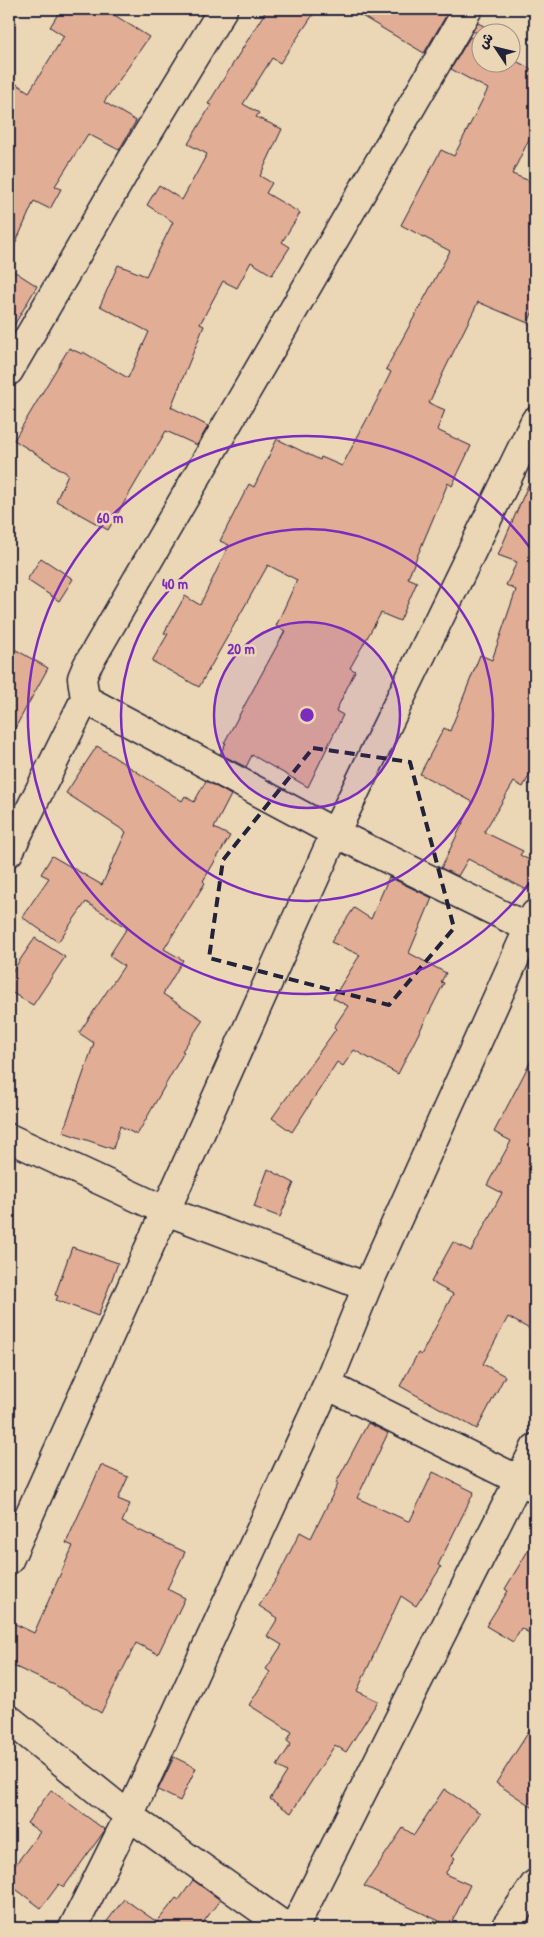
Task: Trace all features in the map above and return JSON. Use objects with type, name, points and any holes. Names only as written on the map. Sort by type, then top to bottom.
[{"type":"street","points":[[9,371],[131,161],[223,9]]},
{"type":"street","points":[[9,852],[85,698],[82,678],[87,666],[468,9]]},
{"type":"street","points":[[9,1560],[336,833],[535,421]]},
{"type":"street","points":[[73,1928],[128,1816],[327,1384],[367,1287],[533,925],[336,833],[85,698]]},
{"type":"street","points":[[9,1138],[166,1211],[367,1287]]},
{"type":"street","points":[[327,1384],[527,1484]]},
{"type":"street","points":[[294,1928],[527,1484],[535,1448]]},
{"type":"street","points":[[9,1719],[128,1816],[287,1928]]},
{"type":"street","points":[[505,1928],[535,1884]]},
{"type":"highlighted area","points":[[313,748],[410,762],[454,928],[389,1005],[209,958],[223,860]]},
{"type":"building","points":[[61,9],[105,9],[149,37],[104,102],[136,121],[119,150],[88,134],[55,186],[61,189],[50,209],[34,201],[9,258],[9,79],[29,92],[64,36],[50,27]]},
{"type":"building","points":[[267,9],[317,9],[280,63],[272,58],[243,104],[259,113],[256,117],[282,129],[260,176],[272,183],[266,193],[300,213],[282,242],[290,247],[272,275],[251,262],[237,288],[223,281],[200,324],[204,326],[171,407],[208,426],[197,445],[166,431],[108,530],[56,501],[68,474],[14,440],[69,348],[82,354],[83,352],[128,378],[149,332],[100,306],[118,265],[146,276],[173,222],[147,205],[159,185],[182,200],[207,154],[188,144],[211,105],[208,104]]},
{"type":"building","points":[[350,9],[450,9],[424,53]]},
{"type":"building","points":[[470,37],[472,38],[472,72],[522,72],[522,64],[535,71],[535,127],[512,174],[535,183],[535,306],[528,323],[478,302],[445,369],[429,403],[445,410],[437,430],[471,446],[452,486],[448,483],[408,578],[417,582],[400,621],[381,613],[350,668],[355,671],[336,711],[343,715],[308,787],[252,755],[246,767],[220,754],[226,743],[224,743],[285,631],[276,626],[297,580],[268,565],[199,687],[152,661],[168,634],[164,633],[185,596],[200,605],[229,545],[220,541],[249,484],[254,487],[277,439],[320,460],[321,457],[342,466],[375,404],[391,372],[386,369],[450,251],[401,225],[441,150],[454,156],[488,89],[451,69]]},
{"type":"building","points":[[9,268],[37,286],[9,334]]},
{"type":"building","points":[[535,469],[535,765],[523,787],[514,782],[484,832],[523,851],[520,855],[535,863],[535,874],[527,890],[468,859],[458,876],[441,868],[473,802],[420,774],[444,728],[450,731],[480,655],[492,660],[516,590],[506,585],[517,562],[498,555]]},
{"type":"building","points":[[41,558],[73,579],[59,601],[27,580]]},
{"type":"building","points":[[9,646],[48,668],[9,739]]},
{"type":"building","points":[[97,746],[182,801],[185,796],[194,802],[206,781],[231,795],[214,828],[230,836],[203,881],[205,883],[164,949],[183,960],[163,994],[203,1020],[182,1051],[184,1052],[137,1135],[120,1126],[113,1149],[63,1132],[94,1043],[79,1033],[124,966],[109,956],[127,928],[86,902],[58,942],[22,917],[49,878],[41,874],[52,856],[102,885],[126,832],[66,793]]},
{"type":"building","points":[[389,877],[432,898],[409,953],[446,973],[441,982],[444,983],[398,1074],[354,1050],[343,1066],[337,1062],[292,1132],[272,1118],[336,1029],[334,1027],[348,1006],[333,998],[360,955],[331,942],[354,908],[371,919]]},
{"type":"building","points":[[35,938],[65,957],[33,1005],[9,991],[9,976]]},
{"type":"building","points":[[535,1053],[535,1332],[508,1317],[483,1364],[505,1376],[477,1429],[400,1386],[418,1353],[421,1355],[453,1294],[431,1282],[453,1242],[471,1251],[502,1193],[487,1185],[511,1141],[494,1132]]},
{"type":"building","points":[[268,1169],[294,1183],[280,1217],[254,1207]]},
{"type":"building","points":[[72,1247],[118,1263],[98,1316],[56,1300],[58,1296],[55,1295]]},
{"type":"building","points":[[368,1423],[388,1433],[357,1498],[410,1521],[433,1472],[474,1492],[438,1565],[441,1567],[416,1606],[401,1596],[357,1691],[378,1701],[346,1752],[335,1745],[291,1813],[270,1799],[287,1772],[277,1766],[291,1744],[287,1741],[292,1732],[249,1705],[270,1672],[266,1669],[282,1645],[267,1636],[278,1618],[259,1606],[277,1578],[300,1532],[311,1538],[338,1484],[336,1483]]},
{"type":"building","points":[[101,1465],[128,1477],[118,1499],[130,1504],[122,1522],[185,1552],[167,1589],[185,1598],[158,1654],[136,1643],[101,1713],[61,1688],[9,1664],[9,1621],[34,1633],[73,1546],[66,1543]]},
{"type":"building","points":[[535,1539],[535,1637],[521,1628],[513,1642],[486,1626],[508,1591],[505,1589]]},
{"type":"building","points":[[535,1722],[535,1809],[496,1783]]},
{"type":"building","points":[[174,1757],[196,1768],[180,1801],[158,1790]]},
{"type":"building","points":[[444,1789],[480,1813],[452,1856],[455,1858],[445,1874],[470,1885],[450,1926],[364,1886],[403,1828],[414,1835]]},
{"type":"building","points":[[51,1790],[105,1830],[64,1887],[59,1884],[41,1908],[9,1884],[9,1873],[40,1832],[27,1823]]},
{"type":"building","points":[[193,1880],[220,1900],[199,1928],[102,1928],[124,1899],[157,1922],[176,1898],[179,1900]]}]
